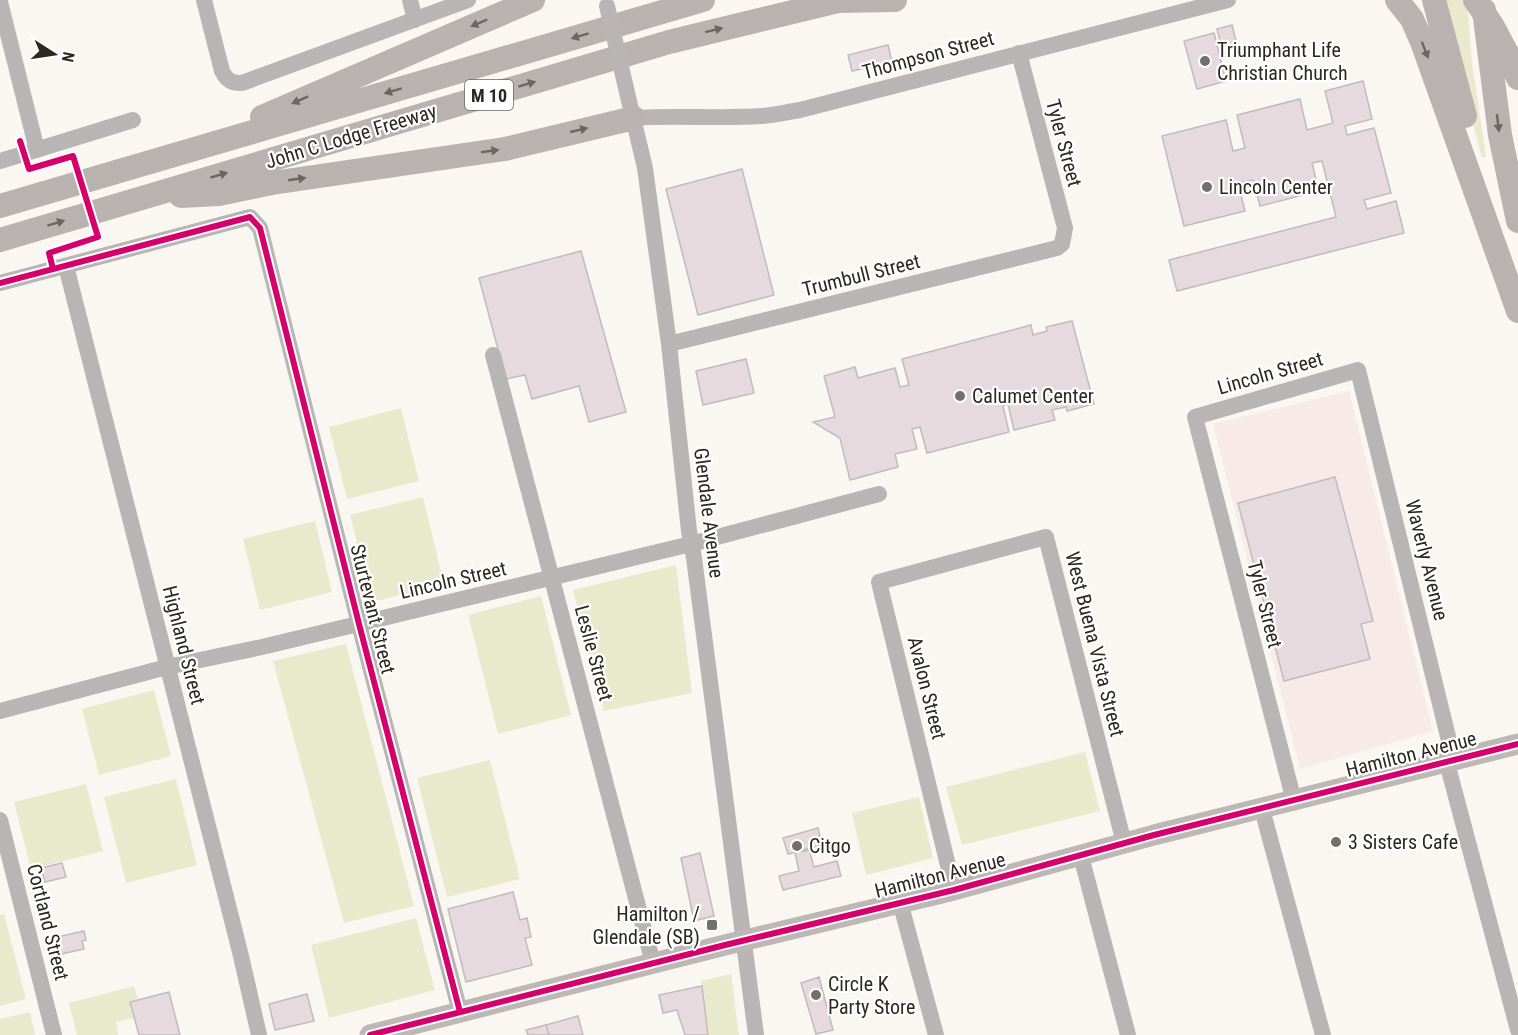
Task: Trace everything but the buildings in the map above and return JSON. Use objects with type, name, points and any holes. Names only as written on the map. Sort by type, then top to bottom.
[{"type":"highway","points":[[222,142],[249,122],[533,0]]},
{"type":"highway","name":"John C Lodge Freeway","points":[[0,206],[704,0]]},
{"type":"highway","name":"John C Lodge Freeway","points":[[0,240],[669,42],[840,1],[895,0]]},
{"type":"highway","points":[[1396,0],[1412,19],[1422,42],[1518,311]]},
{"type":"highway","points":[[1434,0],[1466,117],[1518,283]]},
{"type":"highway","points":[[1475,0],[1514,67]]},
{"type":"highway","points":[[1483,0],[1500,135],[1518,221]]},
{"type":"highway","points":[[143,198],[219,194],[272,183],[505,149],[634,118]]},
{"type":"main road","name":"Hamilton Avenue","points":[[370,1035],[744,940],[954,890],[1124,843],[1518,744]]},
{"type":"street","points":[[204,0],[222,71],[229,81],[242,83],[468,0]]},
{"type":"street","points":[[410,0],[414,20]]},
{"type":"street","name":"Thompson Street","points":[[634,118],[674,115],[762,116],[800,110],[1228,0]]},
{"type":"street","points":[[0,2],[37,150]]},
{"type":"street","name":"Glendale Avenue","points":[[606,3],[645,168],[669,344],[691,544],[756,1035]]},
{"type":"street","name":"Tyler Street","points":[[1018,53],[1065,228],[1062,244]]},
{"type":"street","points":[[0,161],[133,120]]},
{"type":"street","name":"Sturtevant Street","points":[[66,266],[250,217],[260,228],[359,624],[460,1012]]},
{"type":"street","name":"Trumbull Street","points":[[669,344],[1052,251],[1062,244]]},
{"type":"street","points":[[0,283],[66,266]]},
{"type":"street","name":"Highland Street","points":[[66,266],[259,1035]]},
{"type":"street","name":"Leslie Street","points":[[493,355],[652,963]]},
{"type":"street","name":"Lincoln Street","points":[[1195,417],[1358,370]]},
{"type":"street","name":"Waverly Avenue","points":[[1358,370],[1451,762],[1518,1030]]},
{"type":"street","name":"Tyler Street","points":[[1195,417],[1294,801]]},
{"type":"street","name":"Lincoln Street","points":[[0,711],[167,667],[359,624],[691,544],[879,494]]},
{"type":"street","name":"West Buena Vista Street","points":[[965,559],[1046,537],[1124,843]]},
{"type":"street","name":"Avalon Street","points":[[954,890],[879,582],[965,559]]},
{"type":"street","points":[[1262,809],[1323,1035]]},
{"type":"street","name":"Cortland Street","points":[[0,820],[54,1035]]},
{"type":"street","points":[[1081,856],[1128,1035]]},
{"type":"street","points":[[900,902],[936,1035]]},
{"type":"shaded area","points":[[1349,391],[1433,731],[1300,769],[1213,424]]},
{"type":"green space","points":[[1440,0],[1467,0],[1472,63],[1486,156],[1482,158]]},
{"type":"green space","points":[[401,408],[419,481],[347,499],[329,427]]},
{"type":"green space","points":[[423,497],[444,584],[372,602],[350,515]]},
{"type":"green space","points":[[315,521],[332,592],[260,610],[243,539]]},
{"type":"green space","points":[[676,565],[692,693],[604,711],[573,590]]},
{"type":"green space","points":[[541,596],[571,715],[498,734],[468,615]]},
{"type":"green space","points":[[346,644],[414,906],[344,923],[273,661]]},
{"type":"green space","points":[[154,690],[171,756],[99,775],[82,709]]},
{"type":"green space","points":[[1085,752],[1100,811],[962,845],[946,787]]},
{"type":"green space","points":[[490,760],[520,879],[447,897],[417,778]]},
{"type":"green space","points":[[176,779],[197,865],[126,883],[104,797]]},
{"type":"green space","points":[[86,784],[103,851],[31,869],[14,802]]},
{"type":"green space","points":[[919,797],[933,858],[866,875],[852,813]]},
{"type":"green space","points":[[4,914],[26,999],[0,1006],[0,915]]},
{"type":"green space","points":[[416,918],[435,990],[329,1018],[311,945]]},
{"type":"green space","points":[[731,974],[739,1035],[708,1035],[701,981]]},
{"type":"green space","points":[[134,986],[138,999],[129,1001],[134,1018],[116,1022],[118,1035],[77,1035],[69,1003]]},
{"type":"green space","points":[[30,1012],[35,1035],[0,1035],[0,1019]]},
{"type":"cycle path","points":[[20,141],[29,169],[73,156],[98,237],[49,253],[53,269]]},
{"type":"cycle path","points":[[0,283],[250,217],[260,228],[359,624],[460,1012]]},
{"type":"cycle path","points":[[370,1035],[725,945],[954,890],[1154,835],[1518,744]]},
{"type":"place","name":"Triumphant Life Christian Church","points":[[1205,61]]},
{"type":"place","name":"Lincoln Center","points":[[1207,187]]},
{"type":"place","name":"Calumet Center","points":[[960,396]]},
{"type":"place","name":"3 Sisters Cafe","points":[[1336,842]]},
{"type":"place","name":"Citgo","points":[[797,846]]},
{"type":"place","name":"Hamilton / Glendale (SB)","points":[[712,925]]},
{"type":"place","name":"Circle K Party Store","points":[[816,995]]}]
